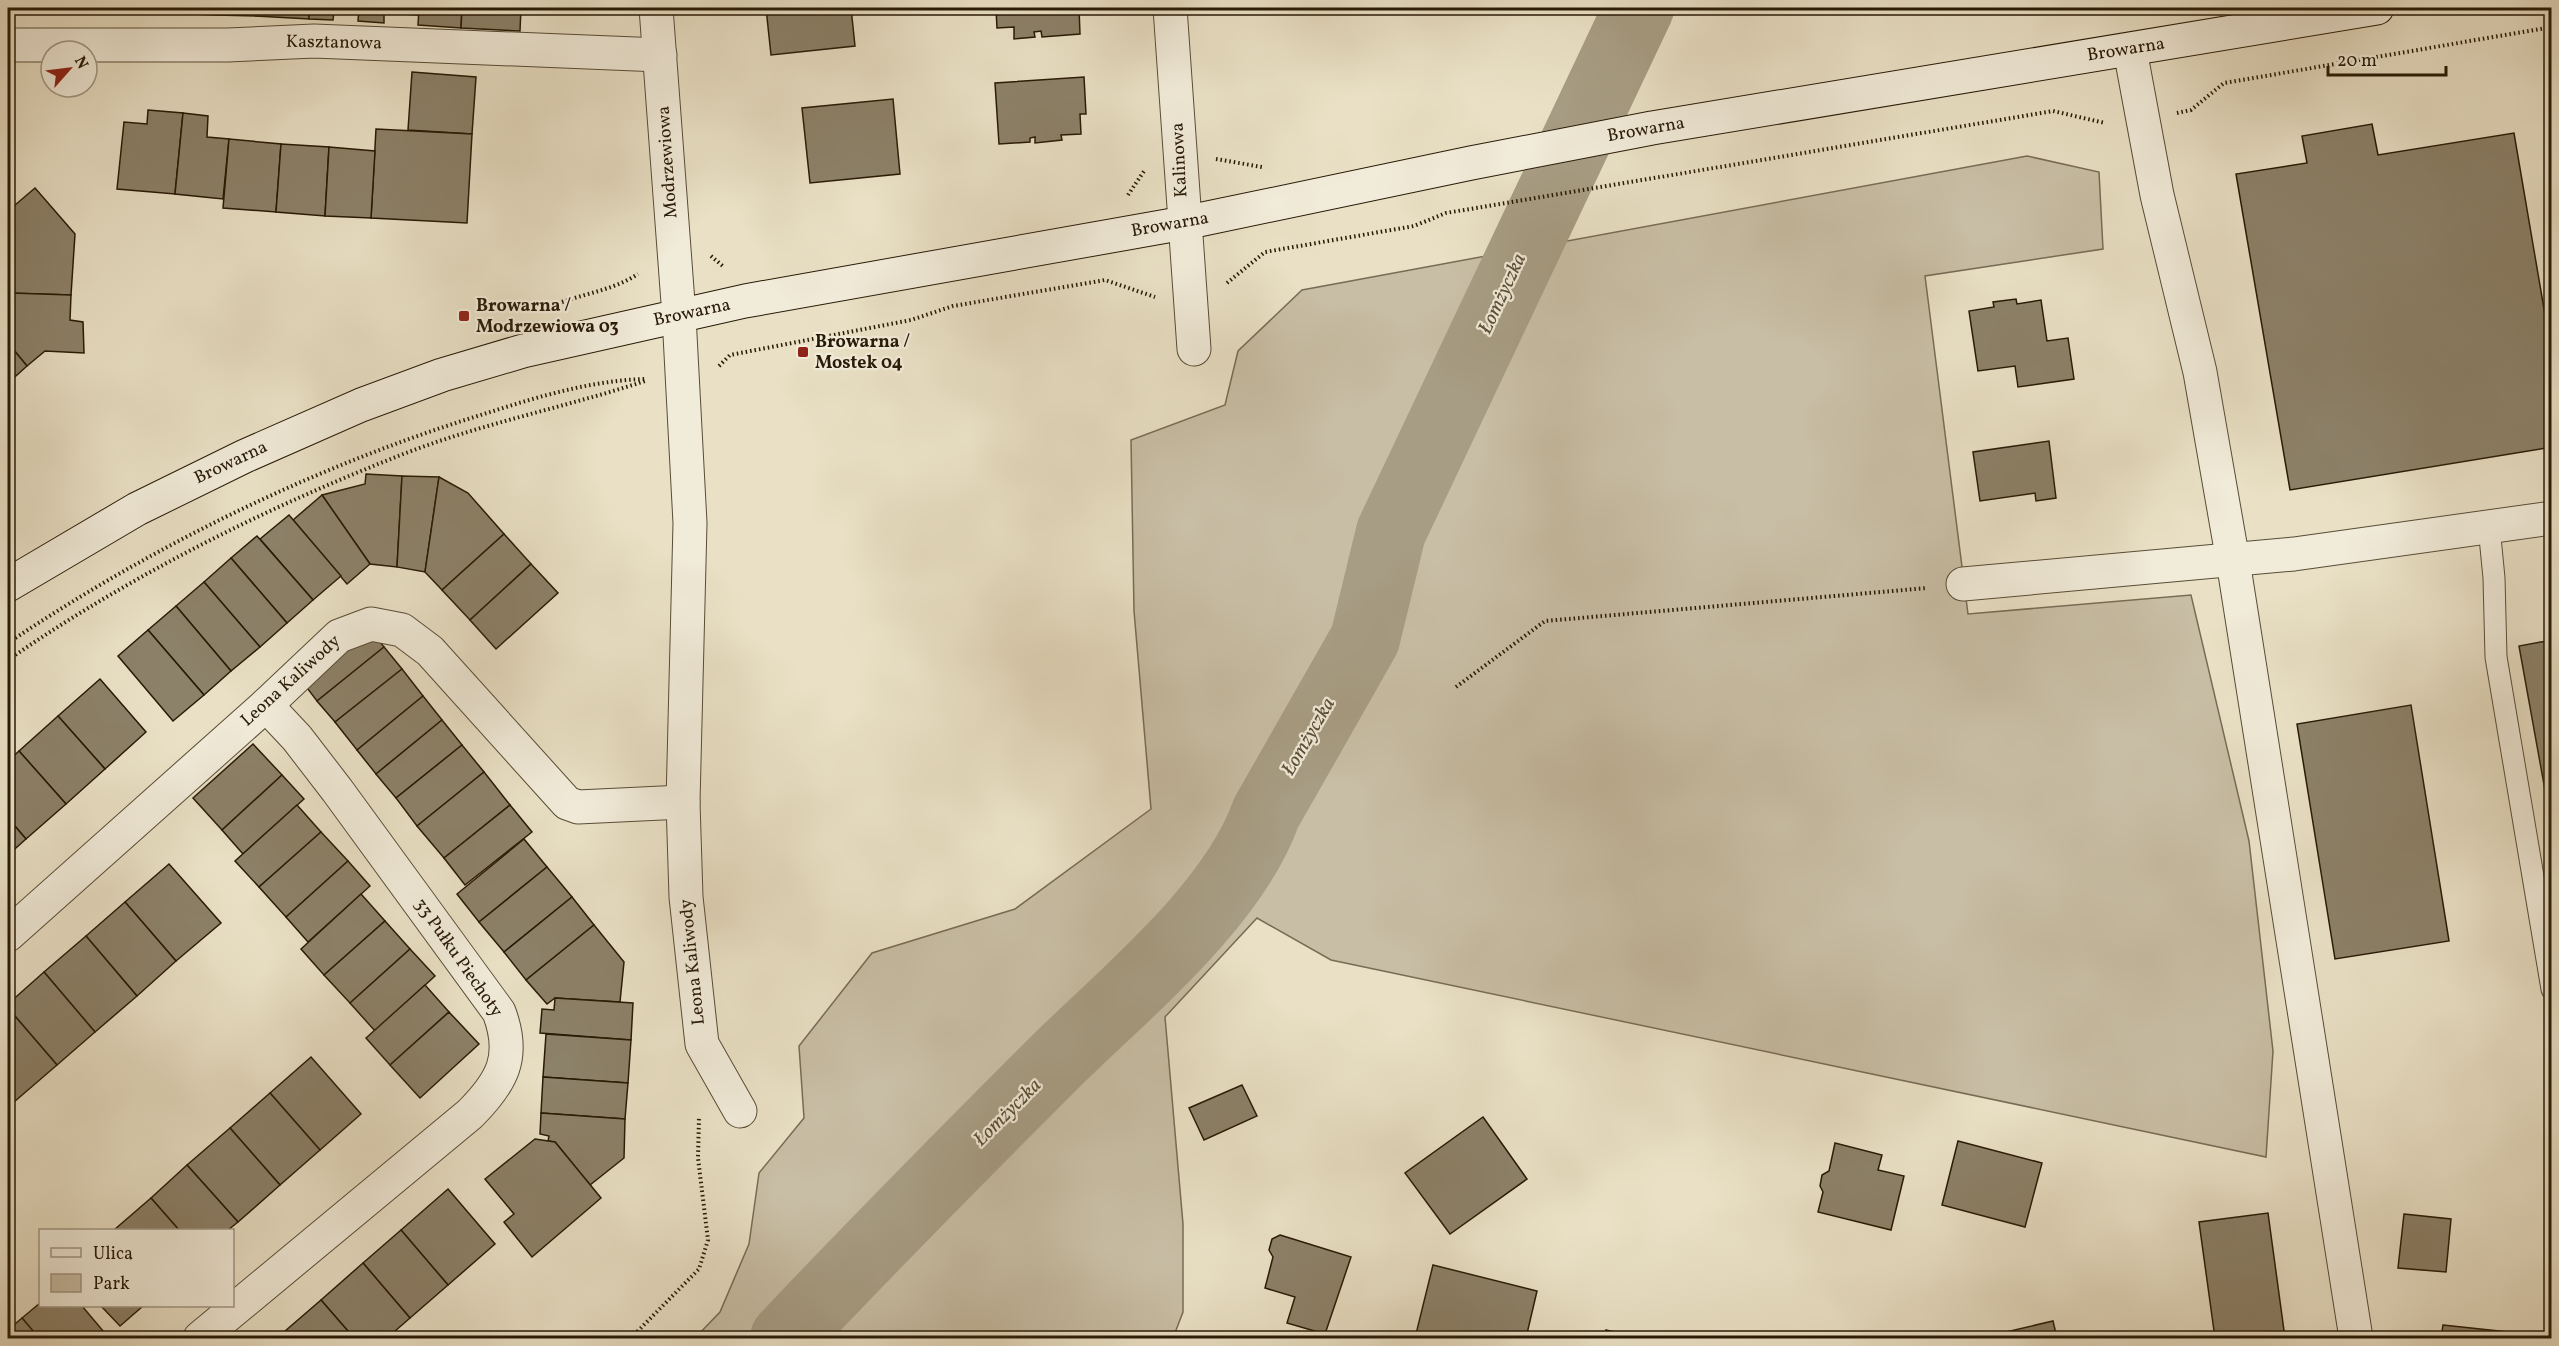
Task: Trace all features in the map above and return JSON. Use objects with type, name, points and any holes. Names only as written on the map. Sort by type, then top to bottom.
[{"type":"street","name":"Modrzewiowa","points":[[656,8],[679,316]]},
{"type":"street","name":"Kalinowa","points":[[1170,8],[1194,349]]},
{"type":"street","name":"Browarna","points":[[8,585],[137,509],[244,456],[361,405],[442,375],[524,351],[781,295],[1184,223],[1652,128],[2377,8]]},
{"type":"street","name":"Kasztanowa","points":[[8,45],[228,45],[314,41],[660,55]]},
{"type":"street","points":[[2130,50],[2157,195],[2200,372],[2233,561],[2356,1338]]},
{"type":"street","name":"Leona Kaliwody","points":[[679,316],[666,376],[690,523],[683,802],[686,897],[702,1044],[740,1111]]},
{"type":"street","points":[[1963,585],[2233,561],[2552,518]]},
{"type":"street","name":"Leona Kaliwody","points":[[8,935],[266,705],[339,636],[357,627],[371,624],[386,625],[402,630],[430,651],[567,803],[578,807],[683,802]]},
{"type":"street","name":"33 Pułku Piechoty","points":[[200,1338],[470,1114],[496,1085],[505,1059],[504,1027],[494,1005],[337,790],[297,738],[266,705]]},
{"type":"lane","points":[[2489,527],[2494,578],[2496,657],[2552,989]]},
{"type":"path","points":[[8,643],[113,578],[216,520],[327,470],[432,430],[540,396],[625,379],[715,369],[730,355],[911,320],[953,306],[1105,280],[1154,297],[1226,284],[1265,252],[1414,226],[1446,213],[1638,179],[2053,111],[2119,126],[2191,110],[2224,83],[2552,27]]},
{"type":"path","points":[[1206,158],[1268,168]]},
{"type":"path","points":[[1124,201],[1149,163]]},
{"type":"path","points":[[706,251],[722,266],[732,269]]},
{"type":"path","points":[[8,660],[45,634],[136,580],[211,540],[310,494],[407,453],[475,429],[666,376]]},
{"type":"path","points":[[1456,687],[1545,621],[1963,585]]},
{"type":"path","points":[[631,1338],[699,1269],[708,1240],[698,1158],[700,1113]]},
{"type":"green space","points":[[2027,156],[2099,172],[2103,249],[1925,276],[1968,614],[2191,595],[2249,841],[2273,1051],[2266,1157],[1331,960],[1257,918],[1165,1017],[1183,1224],[1183,1312],[1173,1338],[695,1338],[720,1312],[749,1244],[759,1173],[804,1118],[799,1046],[872,953],[1015,909],[1151,809],[1134,611],[1131,440],[1225,405],[1238,351],[1302,290]]},
{"type":"building","points":[[55,8],[113,8],[113,10]]},
{"type":"building","points":[[113,8],[171,8],[170,13],[113,10]]},
{"type":"building","points":[[171,8],[216,8],[216,15],[170,13]]},
{"type":"building","points":[[216,8],[257,8],[256,16],[216,15]]},
{"type":"building","points":[[257,8],[309,8],[309,19],[256,16]]},
{"type":"building","points":[[309,8],[359,8],[359,12],[334,11],[333,20],[309,19]]},
{"type":"building","points":[[359,8],[419,8],[418,15],[384,13],[384,23],[358,21]]},
{"type":"building","points":[[419,8],[462,8],[461,28],[418,25]]},
{"type":"building","points":[[462,8],[521,8],[520,31],[461,28]]},
{"type":"building","points":[[766,8],[851,8],[855,46],[771,55]]},
{"type":"building","points":[[989,8],[1079,8],[1080,34],[1042,37],[1041,31],[1034,32],[1035,37],[1014,39],[1014,27],[997,28],[996,9]]},
{"type":"building","points":[[1328,8],[1362,8],[1330,14]]},
{"type":"building","points":[[412,72],[476,77],[472,134],[408,130]]},
{"type":"building","points":[[1084,77],[1086,114],[1080,114],[1081,134],[1061,135],[1062,140],[1035,143],[1035,137],[1030,138],[1030,142],[999,144],[995,83]]},
{"type":"building","points":[[893,99],[900,174],[810,183],[802,108]]},
{"type":"building","points":[[148,110],[183,113],[175,194],[117,189],[124,122],[147,124]]},
{"type":"building","points":[[183,113],[208,116],[207,137],[229,139],[223,199],[175,194]]},
{"type":"building","points":[[2372,124],[2378,155],[2514,133],[2552,356],[2552,447],[2290,490],[2236,174],[2307,163],[2302,136]]},
{"type":"building","points":[[376,129],[472,134],[467,223],[371,218]]},
{"type":"building","points":[[229,139],[281,144],[276,212],[223,208]]},
{"type":"building","points":[[281,144],[329,147],[325,216],[276,212]]},
{"type":"building","points":[[329,147],[375,151],[371,218],[325,216]]},
{"type":"building","points":[[35,188],[75,234],[71,295],[8,293],[8,211]]},
{"type":"building","points":[[11,293],[71,295],[70,320],[83,322],[84,353],[45,351],[27,366],[8,343],[8,304],[11,301]]},
{"type":"building","points":[[2016,299],[2017,304],[2041,300],[2047,341],[2068,338],[2074,379],[2018,387],[2015,366],[1978,371],[1969,311],[1994,307],[1993,302]]},
{"type":"building","points":[[8,343],[27,366],[8,383]]},
{"type":"building","points":[[2049,441],[2056,498],[2036,501],[2035,493],[1980,501],[1973,452]]},
{"type":"building","points":[[366,474],[402,476],[397,567],[370,564],[322,495],[365,484]]},
{"type":"building","points":[[402,476],[439,477],[425,572],[397,567]]},
{"type":"building","points":[[439,477],[468,493],[504,534],[442,590],[425,572]]},
{"type":"building","points":[[322,495],[370,564],[347,584],[293,520]]},
{"type":"building","points":[[289,515],[341,576],[313,600],[260,539]]},
{"type":"building","points":[[504,534],[531,564],[470,620],[442,590]]},
{"type":"building","points":[[257,536],[313,600],[287,623],[231,558]]},
{"type":"building","points":[[231,558],[287,623],[260,647],[204,582]]},
{"type":"building","points":[[531,564],[558,593],[496,649],[470,620]]},
{"type":"building","points":[[204,582],[260,647],[231,671],[176,606]]},
{"type":"building","points":[[176,606],[231,671],[204,695],[148,630]]},
{"type":"building","points":[[368,626],[384,647],[317,701],[301,680]]},
{"type":"building","points":[[148,630],[204,695],[173,721],[118,656]]},
{"type":"building","points":[[2552,640],[2552,829],[2519,646]]},
{"type":"building","points":[[384,647],[402,669],[335,722],[317,701]]},
{"type":"building","points":[[402,669],[423,696],[357,750],[335,722]]},
{"type":"building","points":[[100,679],[146,732],[105,769],[58,716]]},
{"type":"building","points":[[423,696],[442,720],[376,774],[357,750]]},
{"type":"building","points":[[2411,705],[2449,941],[2335,959],[2297,724]]},
{"type":"building","points":[[58,716],[105,769],[66,804],[19,751]]},
{"type":"building","points":[[442,720],[462,745],[396,798],[376,774]]},
{"type":"building","points":[[253,744],[282,775],[222,830],[193,798]]},
{"type":"building","points":[[462,745],[484,772],[417,826],[396,798]]},
{"type":"building","points":[[19,751],[66,804],[26,839],[8,818],[8,761]]},
{"type":"building","points":[[484,772],[510,805],[444,858],[417,826]]},
{"type":"building","points":[[282,775],[304,799],[243,854],[222,830]]},
{"type":"building","points":[[297,805],[321,832],[259,887],[235,861]]},
{"type":"building","points":[[510,805],[532,832],[465,885],[444,858]]},
{"type":"building","points":[[8,818],[26,839],[8,855]]},
{"type":"building","points":[[321,832],[348,861],[286,917],[259,887]]},
{"type":"building","points":[[524,839],[547,867],[479,922],[457,894]]},
{"type":"building","points":[[348,861],[370,886],[308,942],[286,917]]},
{"type":"building","points":[[169,864],[221,923],[176,961],[125,902]]},
{"type":"building","points":[[547,867],[572,897],[504,952],[479,922]]},
{"type":"building","points":[[361,894],[385,921],[324,975],[301,949]]},
{"type":"building","points":[[572,897],[594,925],[526,980],[504,952]]},
{"type":"building","points":[[125,902],[176,961],[137,996],[86,936]]},
{"type":"building","points":[[385,921],[410,949],[350,1003],[324,975]]},
{"type":"building","points":[[594,925],[624,962],[620,1002],[555,998],[547,1004],[526,980]]},
{"type":"building","points":[[86,936],[137,996],[95,1032],[44,972]]},
{"type":"building","points":[[410,949],[435,976],[375,1031],[350,1003]]},
{"type":"building","points":[[44,972],[95,1032],[57,1065],[8,1008],[8,1004]]},
{"type":"building","points":[[425,985],[449,1012],[390,1065],[366,1038]]},
{"type":"building","points":[[555,998],[633,1003],[631,1040],[540,1033],[542,1009],[554,1010]]},
{"type":"building","points":[[8,1008],[57,1065],[14,1102],[8,1095]]},
{"type":"building","points":[[449,1012],[479,1044],[420,1098],[390,1065]]},
{"type":"building","points":[[546,1034],[631,1040],[628,1083],[543,1077]]},
{"type":"building","points":[[311,1057],[361,1114],[320,1150],[270,1093]]},
{"type":"building","points":[[543,1077],[628,1083],[625,1119],[541,1113]]},
{"type":"building","points":[[1242,1085],[1257,1116],[1204,1140],[1189,1108]]},
{"type":"building","points":[[270,1093],[320,1150],[280,1185],[230,1128]]},
{"type":"building","points":[[8,1095],[14,1102],[8,1108]]},
{"type":"building","points":[[541,1113],[625,1119],[624,1158],[590,1185],[555,1142],[548,1141],[549,1136],[540,1134]]},
{"type":"building","points":[[1483,1117],[1527,1179],[1450,1234],[1405,1173]]},
{"type":"building","points":[[230,1128],[280,1185],[238,1222],[187,1165]]},
{"type":"building","points":[[535,1139],[555,1142],[601,1198],[532,1257],[504,1222],[514,1214],[485,1179]]},
{"type":"building","points":[[1958,1141],[2042,1163],[2025,1227],[1942,1205]]},
{"type":"building","points":[[1835,1143],[1882,1155],[1878,1170],[1904,1176],[1891,1230],[1818,1212],[1823,1192],[1820,1186],[1822,1175],[1829,1171]]},
{"type":"building","points":[[187,1165],[238,1222],[229,1229],[178,1229],[151,1198]]},
{"type":"building","points":[[448,1189],[495,1244],[448,1285],[401,1230]]},
{"type":"building","points":[[151,1198],[178,1229],[115,1229]]},
{"type":"building","points":[[2268,1213],[2285,1338],[2215,1338],[2199,1222]]},
{"type":"building","points":[[2404,1214],[2451,1219],[2446,1272],[2398,1268]]},
{"type":"building","points":[[401,1230],[448,1285],[410,1318],[363,1263]]},
{"type":"building","points":[[1280,1235],[1351,1257],[1325,1334],[1287,1323],[1295,1297],[1265,1288],[1273,1257],[1269,1250],[1272,1239]]},
{"type":"building","points":[[363,1263],[410,1318],[387,1338],[354,1338],[321,1300]]},
{"type":"building","points":[[1433,1265],[1537,1291],[1526,1338],[1415,1338]]},
{"type":"building","points":[[321,1300],[354,1338],[277,1338]]},
{"type":"building","points":[[39,1304],[39,1307],[83,1307],[109,1338],[39,1338],[22,1318]]},
{"type":"building","points":[[102,1307],[142,1307],[120,1326]]},
{"type":"building","points":[[22,1318],[39,1338],[8,1338],[8,1330]]},
{"type":"building","points":[[2053,1321],[2057,1338],[1980,1338]]},
{"type":"building","points":[[2443,1325],[2536,1335],[2536,1338],[2441,1338]]},
{"type":"building","points":[[1606,1330],[1640,1338],[1604,1338]]},
{"type":"waterway","name":"Łomżyczka","points":[[785,1338],[986,1131],[1174,947],[1229,882],[1365,639],[1391,532],[1639,8]]},
{"type":"place","name":"Browarna / Modrzewiowa 03","points":[[464,316]]},
{"type":"place","name":"Browarna / Mostek 04","points":[[803,352]]}]
